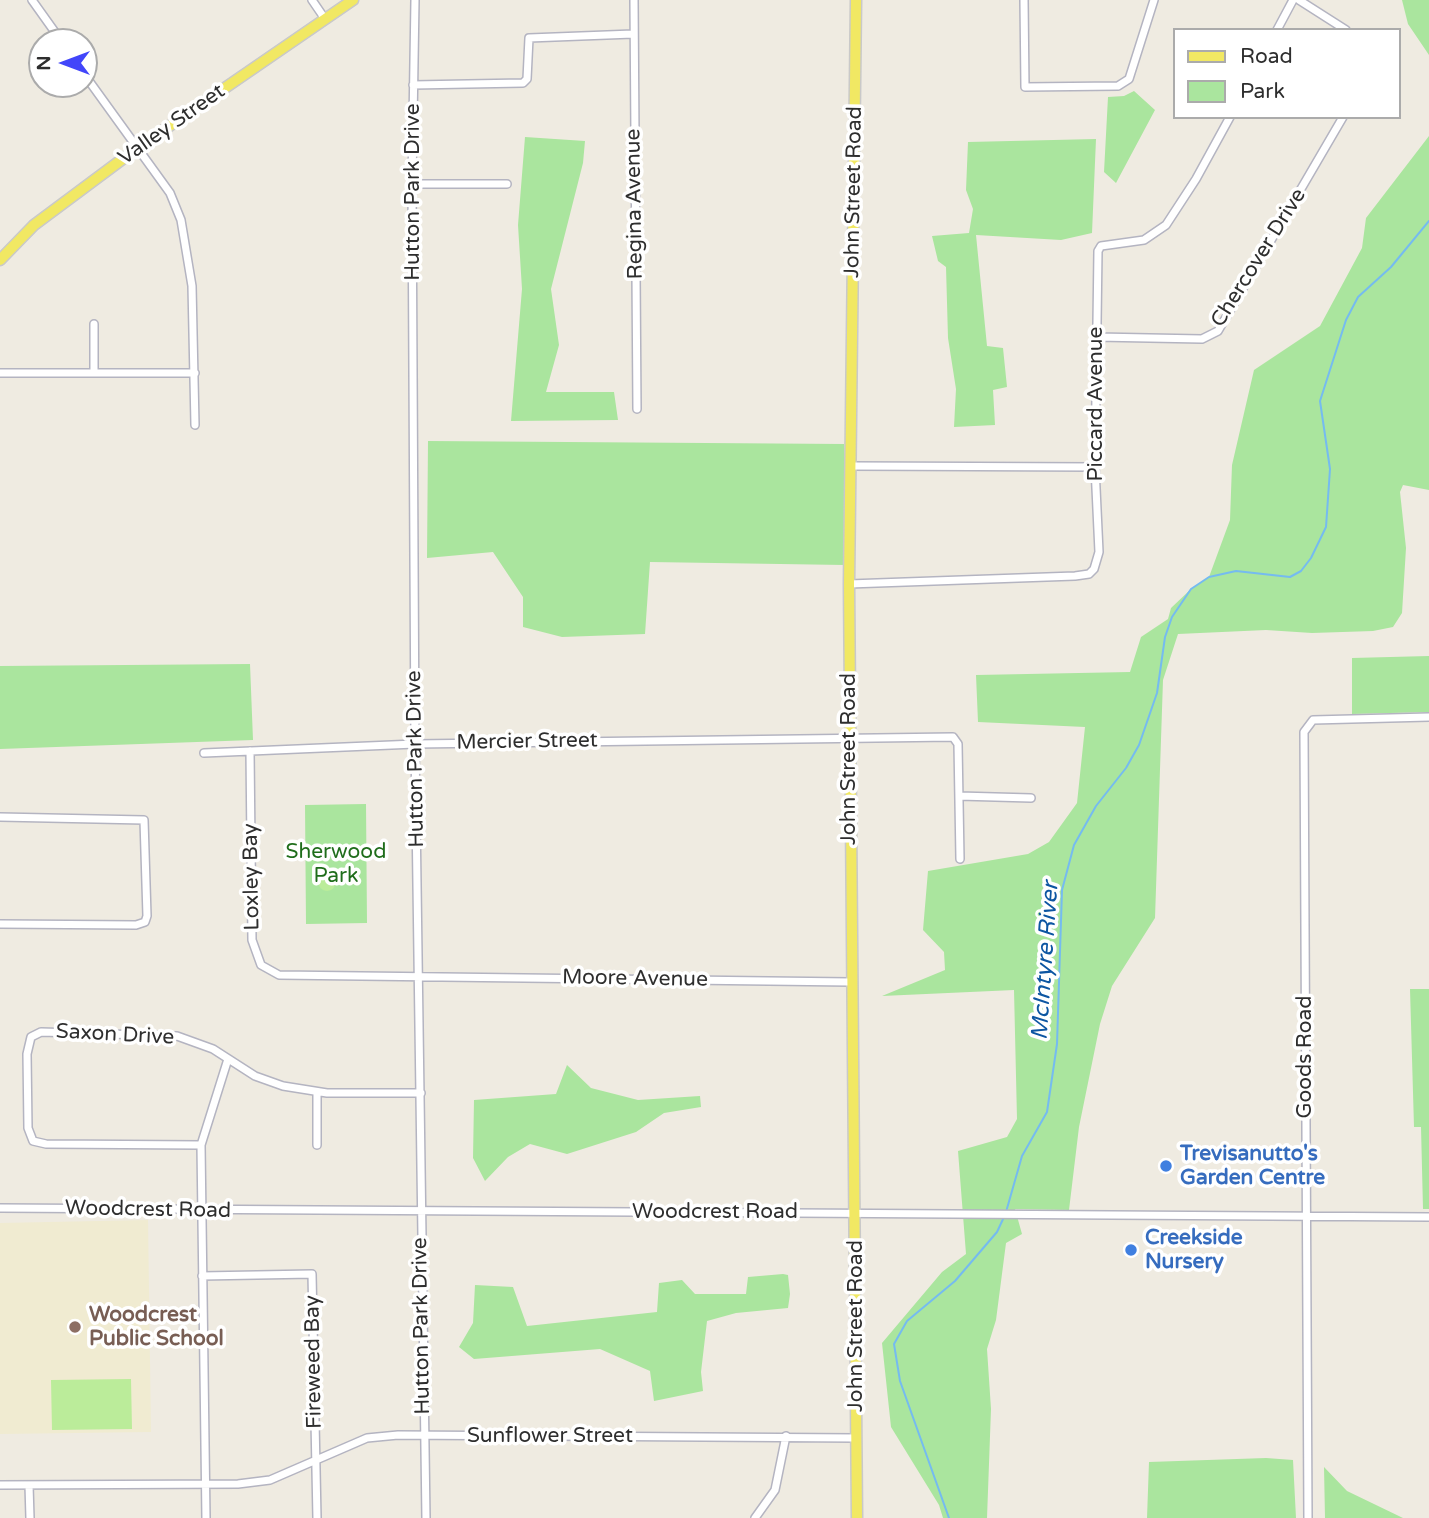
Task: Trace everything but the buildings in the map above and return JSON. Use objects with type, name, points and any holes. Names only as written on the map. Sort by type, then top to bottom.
[{"type":"main road","name":"Valley Street","points":[[0,260],[34,225],[136,149],[353,0]]},
{"type":"main road","name":"John Street Road","points":[[856,0],[849,584],[850,982],[856,1212],[856,1518]]},
{"type":"street","points":[[32,0],[52,28]]},
{"type":"street","points":[[312,0],[325,19]]},
{"type":"street","name":"Hutton Park Drive","points":[[415,0],[412,184],[415,744],[420,976],[419,1211],[426,1518]]},
{"type":"street","name":"Regina Avenue","points":[[634,0],[637,409]]},
{"type":"street","points":[[1024,0],[1025,87],[1118,86],[1129,79],[1154,0]]},
{"type":"street","points":[[1278,28],[1293,0]]},
{"type":"street","points":[[1298,0],[1343,28]]},
{"type":"street","points":[[413,85],[523,83],[527,79],[527,40],[531,37],[634,34]]},
{"type":"street","points":[[98,94],[170,192],[181,220],[192,286],[195,425]]},
{"type":"street","name":"Piccard Avenue","points":[[849,584],[1089,574],[1097,563],[1095,467],[1098,251],[1101,246],[1144,240],[1167,225],[1229,119]]},
{"type":"street","name":"Chercover Drive","points":[[1097,337],[1202,339],[1217,331],[1342,119]]},
{"type":"street","points":[[412,184],[508,184]]},
{"type":"street","points":[[94,324],[94,373]]},
{"type":"street","points":[[0,373],[195,373]]},
{"type":"street","points":[[851,466],[1095,467]]},
{"type":"street","name":"Goods Road","points":[[1308,1518],[1304,732],[1308,723],[1349,718],[1429,717]]},
{"type":"street","name":"Mercier Street","points":[[204,753],[415,744],[953,737],[958,744],[959,796]]},
{"type":"street","name":"Loxley Bay","points":[[250,751],[252,940],[261,965],[279,975],[295,978],[420,976]]},
{"type":"street","points":[[960,859],[959,796],[1031,797]]},
{"type":"street","points":[[0,817],[144,820],[147,916],[145,922],[136,925],[0,925]]},
{"type":"street","name":"Moore Avenue","points":[[420,976],[850,982]]},
{"type":"street","name":"Saxon Drive","points":[[201,1145],[46,1144],[33,1141],[28,1128],[31,1037],[41,1032],[158,1034],[191,1040],[213,1049],[268,1082],[317,1093],[421,1093]]},
{"type":"street","points":[[206,1518],[201,1145],[228,1059]]},
{"type":"street","points":[[317,1093],[317,1145]]},
{"type":"street","name":"Woodcrest Road","points":[[0,1208],[1429,1217]]},
{"type":"street","name":"Fireweed Bay","points":[[202,1276],[312,1274],[317,1518]]},
{"type":"street","points":[[755,1518],[775,1490],[786,1436]]},
{"type":"street","name":"Sunflower Street","points":[[0,1485],[206,1484],[270,1480],[368,1438],[856,1438]]},
{"type":"street","points":[[29,1485],[30,1518]]},
{"type":"shaded area","name":"Woodcrest Public School","points":[[148,1220],[151,1432],[0,1434],[0,1223]]},
{"type":"green space","points":[[1402,0],[1429,0],[1429,55],[1408,24]]},
{"type":"green space","points":[[1134,91],[1155,110],[1116,183],[1104,172],[1108,97],[1124,96]]},
{"type":"green space","points":[[1429,136],[1429,490],[1403,485],[1400,492],[1406,548],[1402,613],[1393,627],[1373,631],[1312,633],[1266,630],[1178,634],[1163,680],[1155,918],[1112,986],[1100,1024],[1079,1127],[1069,1210],[1015,1209],[1022,1234],[1006,1243],[996,1320],[987,1349],[991,1409],[987,1518],[943,1518],[939,1505],[891,1427],[882,1343],[942,1272],[966,1254],[958,1151],[1007,1137],[1017,1119],[1014,990],[882,996],[945,970],[944,952],[923,930],[928,871],[1028,854],[1049,842],[1077,803],[1085,727],[978,722],[976,675],[1130,672],[1141,637],[1168,619],[1171,608],[1209,577],[1230,520],[1232,465],[1254,370],[1320,326],[1362,248],[1366,218]]},
{"type":"green space","points":[[525,137],[585,141],[583,163],[551,289],[559,345],[546,392],[614,392],[618,420],[511,421],[522,289],[518,225]]},
{"type":"green space","points":[[1096,139],[1092,233],[1061,240],[976,235],[987,346],[1003,348],[1007,387],[993,390],[995,425],[954,427],[956,389],[948,338],[946,267],[938,261],[932,236],[969,233],[973,209],[966,190],[968,142]]},
{"type":"green space","points":[[428,441],[844,444],[845,565],[650,562],[645,634],[562,637],[523,627],[523,597],[493,552],[427,558]]},
{"type":"green space","points":[[1429,656],[1429,712],[1352,714],[1352,658]]},
{"type":"green space","points":[[250,664],[253,740],[0,749],[0,666]]},
{"type":"green space","name":"Sherwood Park","points":[[366,804],[367,923],[306,924],[305,805]]},
{"type":"green space","points":[[327,873],[333,876],[336,882],[333,888],[327,891],[321,888],[318,882],[321,876]]},
{"type":"green space","points":[[1410,989],[1429,989],[1429,1209],[1423,1209],[1421,1127],[1414,1127]]},
{"type":"green space","points":[[567,1065],[591,1088],[638,1100],[700,1096],[701,1107],[664,1113],[636,1132],[567,1154],[530,1144],[508,1157],[485,1181],[473,1158],[474,1100],[556,1094]]},
{"type":"green space","points":[[788,1275],[788,1308],[736,1313],[707,1321],[701,1372],[703,1391],[654,1401],[650,1371],[600,1349],[474,1359],[459,1347],[473,1323],[475,1285],[513,1287],[527,1326],[657,1312],[659,1283],[682,1280],[695,1294],[746,1294],[748,1277]]},
{"type":"green space","points":[[131,1379],[132,1429],[52,1430],[51,1380]]},
{"type":"green space","points":[[1266,1458],[1293,1460],[1296,1518],[1147,1518],[1149,1462]]},
{"type":"green space","points":[[1324,1467],[1347,1491],[1403,1518],[1325,1518]]},
{"type":"waterway","name":"McIntyre River","points":[[1006,1212],[1022,1156],[1047,1112],[1057,1044],[1062,890],[1074,845],[1096,806],[1126,768],[1139,745],[1157,693],[1165,637],[1172,617],[1191,589],[1209,577],[1236,571],[1290,577],[1301,571],[1311,558],[1326,527],[1330,469],[1320,401],[1346,320],[1358,297],[1391,267],[1429,221]]},
{"type":"waterway","name":"McIntyre River","points":[[949,1518],[900,1381],[894,1344],[907,1321],[955,1281],[997,1232],[1004,1217]]},
{"type":"place","name":"Trevisanutto's Garden Centre","points":[[1166,1166]]},
{"type":"place","name":"Creekside Nursery","points":[[1131,1250]]},
{"type":"place","name":"Woodcrest Public School","points":[[75,1327]]}]
